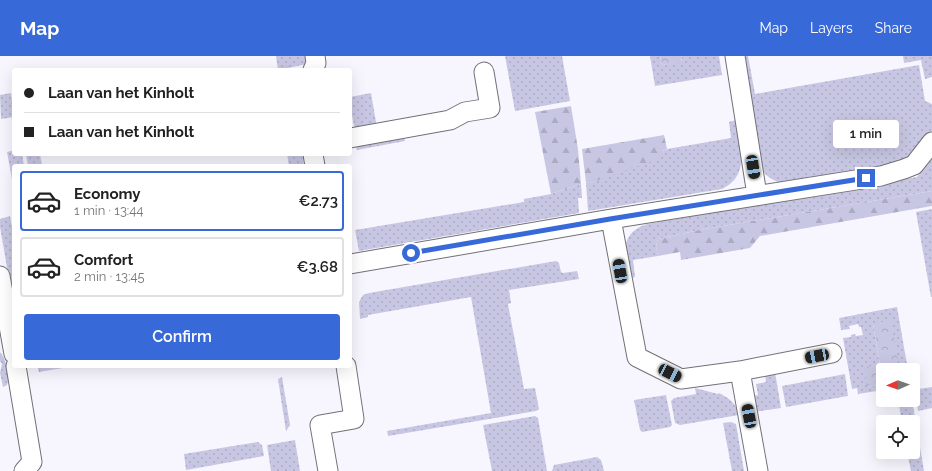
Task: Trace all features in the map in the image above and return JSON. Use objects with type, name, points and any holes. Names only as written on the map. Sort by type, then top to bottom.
[{"type":"street","points":[[314,68],[316,63],[315,56]]},
{"type":"street","points":[[734,56],[757,195]]},
{"type":"street","points":[[352,138],[450,120],[464,112],[490,108],[484,72]]},
{"type":"street","points":[[352,264],[610,219],[881,176],[914,165],[932,142]]},
{"type":"street","points":[[610,219],[637,357],[681,379],[740,371],[832,353]]},
{"type":"street","points":[[0,276],[12,345]]},
{"type":"street","points":[[16,368],[32,462],[24,471]]},
{"type":"street","points":[[328,471],[320,425],[354,419],[346,368]]},
{"type":"street","points":[[740,371],[758,471]]},
{"type":"green space","points":[[276,56],[305,56],[307,64],[288,68],[278,68]]},
{"type":"green space","points":[[505,56],[562,56],[570,101],[515,111]]},
{"type":"green space","points":[[650,56],[660,56],[662,65],[682,61],[681,56],[719,56],[722,75],[655,86]]},
{"type":"green space","points":[[660,56],[681,56],[682,62],[662,65]]},
{"type":"green space","points":[[739,56],[748,56],[755,94],[919,65],[925,101],[932,104],[932,130],[914,155],[895,165],[780,183],[774,181],[761,169]]},
{"type":"green space","points":[[903,56],[932,56],[932,77],[925,79],[921,60],[904,63]]},
{"type":"green space","points":[[11,93],[12,117],[1,119],[0,95]]},
{"type":"green space","points":[[371,93],[377,128],[355,131],[352,115],[352,97]]},
{"type":"green space","points":[[571,106],[578,149],[581,184],[551,194],[535,112]]},
{"type":"green space","points":[[736,120],[741,150],[740,168],[737,176],[731,183],[722,189],[588,211],[586,183],[593,182],[667,149],[731,138],[729,122]]},
{"type":"green space","points":[[664,135],[667,149],[662,151],[661,158],[593,182],[586,183],[582,149]]},
{"type":"green space","points":[[404,136],[405,141],[357,150],[355,144]]},
{"type":"green space","points":[[12,151],[12,156],[22,156],[24,164],[12,164],[12,179],[7,152]]},
{"type":"green space","points":[[26,156],[40,156],[42,164],[28,164]]},
{"type":"green space","points":[[287,156],[302,156],[304,164],[289,164]]},
{"type":"green space","points":[[932,157],[932,191],[699,230],[658,239],[656,246],[658,256],[633,260],[635,277],[632,278],[630,276],[626,245],[632,233],[638,228],[647,224],[917,177]]},
{"type":"green space","points":[[581,184],[582,198],[578,198],[579,213],[359,251],[355,230],[524,202],[524,199],[551,194]]},
{"type":"green space","points":[[932,191],[932,206],[760,236],[750,248],[681,260],[680,252],[658,256],[656,246],[658,239],[699,230]]},
{"type":"green space","points":[[932,209],[932,297],[931,297],[916,212]]},
{"type":"green space","points":[[10,216],[12,227],[12,288],[0,227],[0,219]]},
{"type":"green space","points":[[556,261],[559,263],[561,272],[577,271],[579,279],[509,290],[511,303],[508,304],[524,389],[535,388],[539,409],[536,411],[388,436],[387,431],[491,413],[471,297],[368,315],[368,317],[360,319],[359,302],[363,295]]},
{"type":"green space","points":[[897,307],[907,363],[896,363],[873,324],[880,363],[876,363],[876,372],[867,387],[876,385],[876,391],[858,394],[857,388],[852,389],[843,338],[851,337],[851,335],[855,334],[856,336],[863,335],[861,327],[859,327],[858,324],[849,326],[850,329],[841,330],[839,318]]},
{"type":"green space","points":[[891,320],[898,363],[880,363],[873,324]]},
{"type":"green space","points":[[0,352],[6,363],[8,372],[7,385],[3,387],[0,373],[2,364],[0,361]]},
{"type":"green space","points":[[876,366],[876,385],[867,387],[865,367]]},
{"type":"green space","points":[[38,368],[62,368],[39,372]]},
{"type":"green space","points":[[775,372],[781,408],[754,412],[752,396],[758,395],[756,384],[766,382],[765,374]]},
{"type":"green space","points":[[845,374],[848,396],[786,407],[782,386]]},
{"type":"green space","points":[[282,377],[290,425],[286,431],[278,379]]},
{"type":"green space","points":[[932,387],[932,408],[918,411],[917,407],[920,407],[920,389]]},
{"type":"green space","points":[[695,388],[719,393],[726,397],[732,402],[739,415],[680,425],[675,423],[671,401],[674,398],[696,394]]},
{"type":"green space","points":[[666,395],[672,425],[670,427],[642,432],[640,430],[634,400]]},
{"type":"green space","points":[[899,407],[913,407],[915,415],[901,415]]},
{"type":"green space","points":[[535,416],[538,418],[547,471],[492,471],[483,425]]},
{"type":"green space","points":[[731,422],[736,424],[744,471],[732,471],[723,423]]},
{"type":"green space","points":[[295,440],[300,471],[271,471],[267,445]]},
{"type":"green space","points":[[258,442],[262,445],[264,456],[186,470],[184,454]]},
{"type":"green space","points":[[920,447],[924,471],[911,471],[908,459],[920,459]]},
{"type":"green space","points":[[597,457],[601,460],[604,471],[552,471],[554,465]]},
{"type":"route","points":[[411,253],[866,178]]}]
